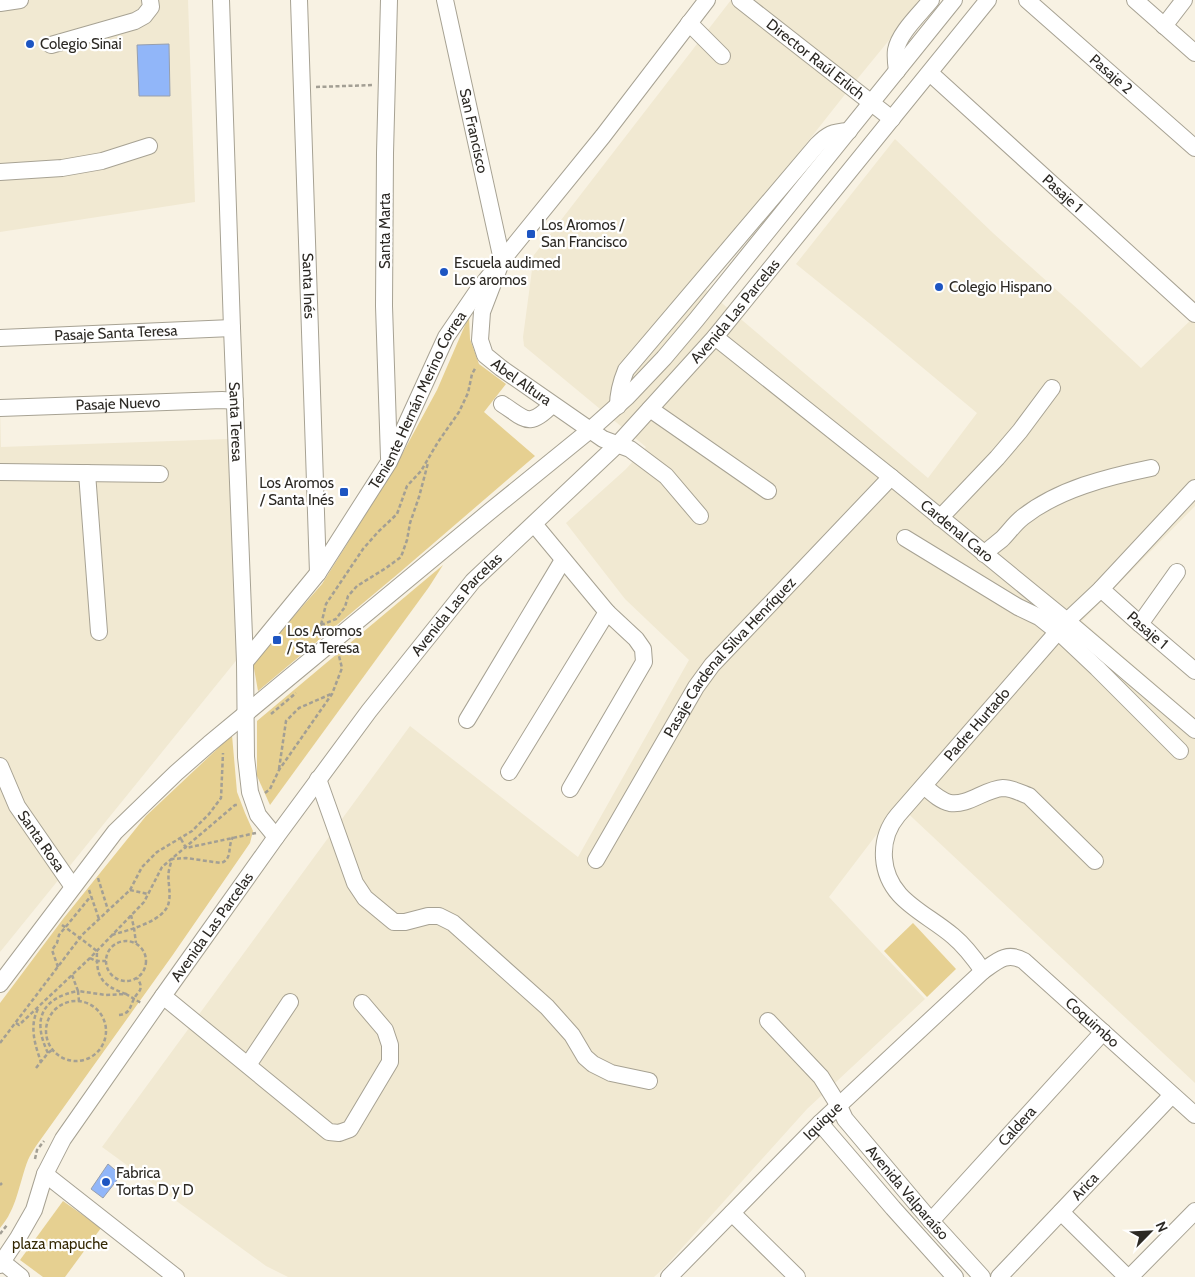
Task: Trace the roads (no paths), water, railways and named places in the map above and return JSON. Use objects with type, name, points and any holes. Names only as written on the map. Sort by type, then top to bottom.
[{"type":"street","points":[[0,3],[20,0]]},
{"type":"street","points":[[51,45],[135,21],[144,16],[150,6],[150,0]]},
{"type":"street","name":"Santa Teresa","points":[[222,0],[245,662],[246,757],[250,792],[258,815],[268,835]]},
{"type":"street","name":"Santa Inés","points":[[299,0],[318,573]]},
{"type":"street","name":"Santa Marta","points":[[389,0],[384,306],[389,462]]},
{"type":"street","name":"San Francisco","points":[[445,0],[502,260]]},
{"type":"street","name":"Director Raúl Erlich","points":[[740,0],[892,118]]},
{"type":"street","points":[[897,71],[896,48],[902,36],[931,0]]},
{"type":"street","name":"Avenida Las Parcelas","points":[[73,887],[115,832],[182,767],[246,714],[328,639],[489,512],[618,406],[664,358],[696,320],[954,0]]},
{"type":"street","name":"Avenida Las Parcelas","points":[[1,1263],[34,1210],[45,1174],[63,1139],[163,996],[268,835],[318,779],[369,711],[473,582],[618,444],[715,337],[988,0]]},
{"type":"street","name":"Pasaje 2","points":[[1027,0],[1195,148]]},
{"type":"street","points":[[1135,0],[1195,53]]},
{"type":"street","points":[[1164,26],[1184,0]]},
{"type":"street","name":"Teniente Hernán Merino Correa","points":[[245,662],[318,573],[389,462],[446,337],[478,290],[603,136],[689,23],[698,3]]},
{"type":"street","points":[[689,23],[722,56]]},
{"type":"street","name":"Pasaje 1","points":[[930,72],[1195,314]]},
{"type":"street","points":[[0,172],[62,168],[102,161],[149,146]]},
{"type":"street","name":"Abel Altura","points":[[502,260],[482,312],[480,340],[485,355],[500,368],[603,439],[630,449],[666,476],[700,516]]},
{"type":"street","name":"Pasaje Santa Teresa","points":[[0,338],[232,328]]},
{"type":"street","name":"Cardenal Caro","points":[[715,337],[891,477],[984,554],[1063,627],[1195,730]]},
{"type":"street","points":[[940,518],[997,458],[1052,388]]},
{"type":"street","name":"Pasaje Nuevo","points":[[0,408],[235,401]]},
{"type":"street","points":[[502,404],[527,420],[534,420],[541,416],[552,405]]},
{"type":"street","points":[[650,409],[768,490]]},
{"type":"street","points":[[984,554],[1002,539],[1021,518],[1038,506],[1089,484],[1151,468]]},
{"type":"street","points":[[0,472],[160,474]]},
{"type":"street","points":[[87,473],[99,632]]},
{"type":"street","name":"Pasaje Cardenal Silva Henríquez","points":[[596,860],[696,687],[712,665],[891,477]]},
{"type":"street","name":"Padre Hurtado","points":[[983,971],[963,945],[899,896],[886,870],[883,852],[887,833],[894,820],[1063,627],[1195,488]]},
{"type":"street","points":[[534,524],[607,612],[636,639],[643,649],[644,662],[570,789]]},
{"type":"street","points":[[905,538],[1018,607],[1063,627],[1097,668],[1180,751]]},
{"type":"street","points":[[467,720],[564,560]]},
{"type":"street","points":[[1140,624],[1177,572]]},
{"type":"street","name":"Pasaje 1","points":[[1100,589],[1140,624],[1192,664]]},
{"type":"street","points":[[508,772],[607,612]]},
{"type":"street","name":"Santa Rosa","points":[[0,766],[17,806],[73,887]]},
{"type":"street","points":[[318,779],[355,883],[365,898],[394,922],[439,916],[453,923],[547,1007],[572,1035],[585,1057],[593,1064],[610,1073],[649,1080]]},
{"type":"street","points":[[924,786],[943,801],[952,803],[966,801],[1003,788],[1018,791],[1029,796],[1095,861]]},
{"type":"street","points":[[3,974],[73,887]]},
{"type":"street","name":"Coquimbo","points":[[983,971],[1005,957],[1015,957],[1024,961],[1195,1115]]},
{"type":"street","name":"Iquique","points":[[672,1276],[820,1123],[983,971]]},
{"type":"street","points":[[163,996],[330,1132],[339,1133],[350,1129],[390,1062],[390,1045],[385,1030],[362,1003]]},
{"type":"street","points":[[248,1065],[290,1002]]},
{"type":"street","name":"Avenida Valparaíso","points":[[768,1021],[821,1077],[845,1119],[931,1221],[982,1277]]},
{"type":"street","name":"Caldera","points":[[931,1221],[1103,1032]]},
{"type":"street","name":"Arica","points":[[999,1277],[1172,1095]]},
{"type":"street","name":"Avenida Valparaíso","points":[[820,1123],[954,1277]]},
{"type":"street","points":[[45,1174],[176,1277]]},
{"type":"street","points":[[1061,1212],[1129,1277],[1195,1211]]},
{"type":"street","points":[[732,1213],[797,1277]]},
{"type":"street","points":[[1,1263],[21,1277]]},
{"type":"place","name":"Colegio Sinai","points":[[30,44]]},
{"type":"place","name":"Los Aromos / San Francisco","points":[[531,234]]},
{"type":"place","name":"Escuela audimed Los aromos","points":[[444,272]]},
{"type":"place","name":"Colegio Hispano","points":[[939,287]]},
{"type":"place","name":"Los Aromos / Santa Inés","points":[[344,492]]},
{"type":"place","name":"Los Aromos / Sta Teresa","points":[[277,640]]},
{"type":"place","name":"Fabrica Tortas D y D","points":[[106,1182]]},
{"type":"park label","name":"plaza mapuche","points":[[60,1244]]}]
